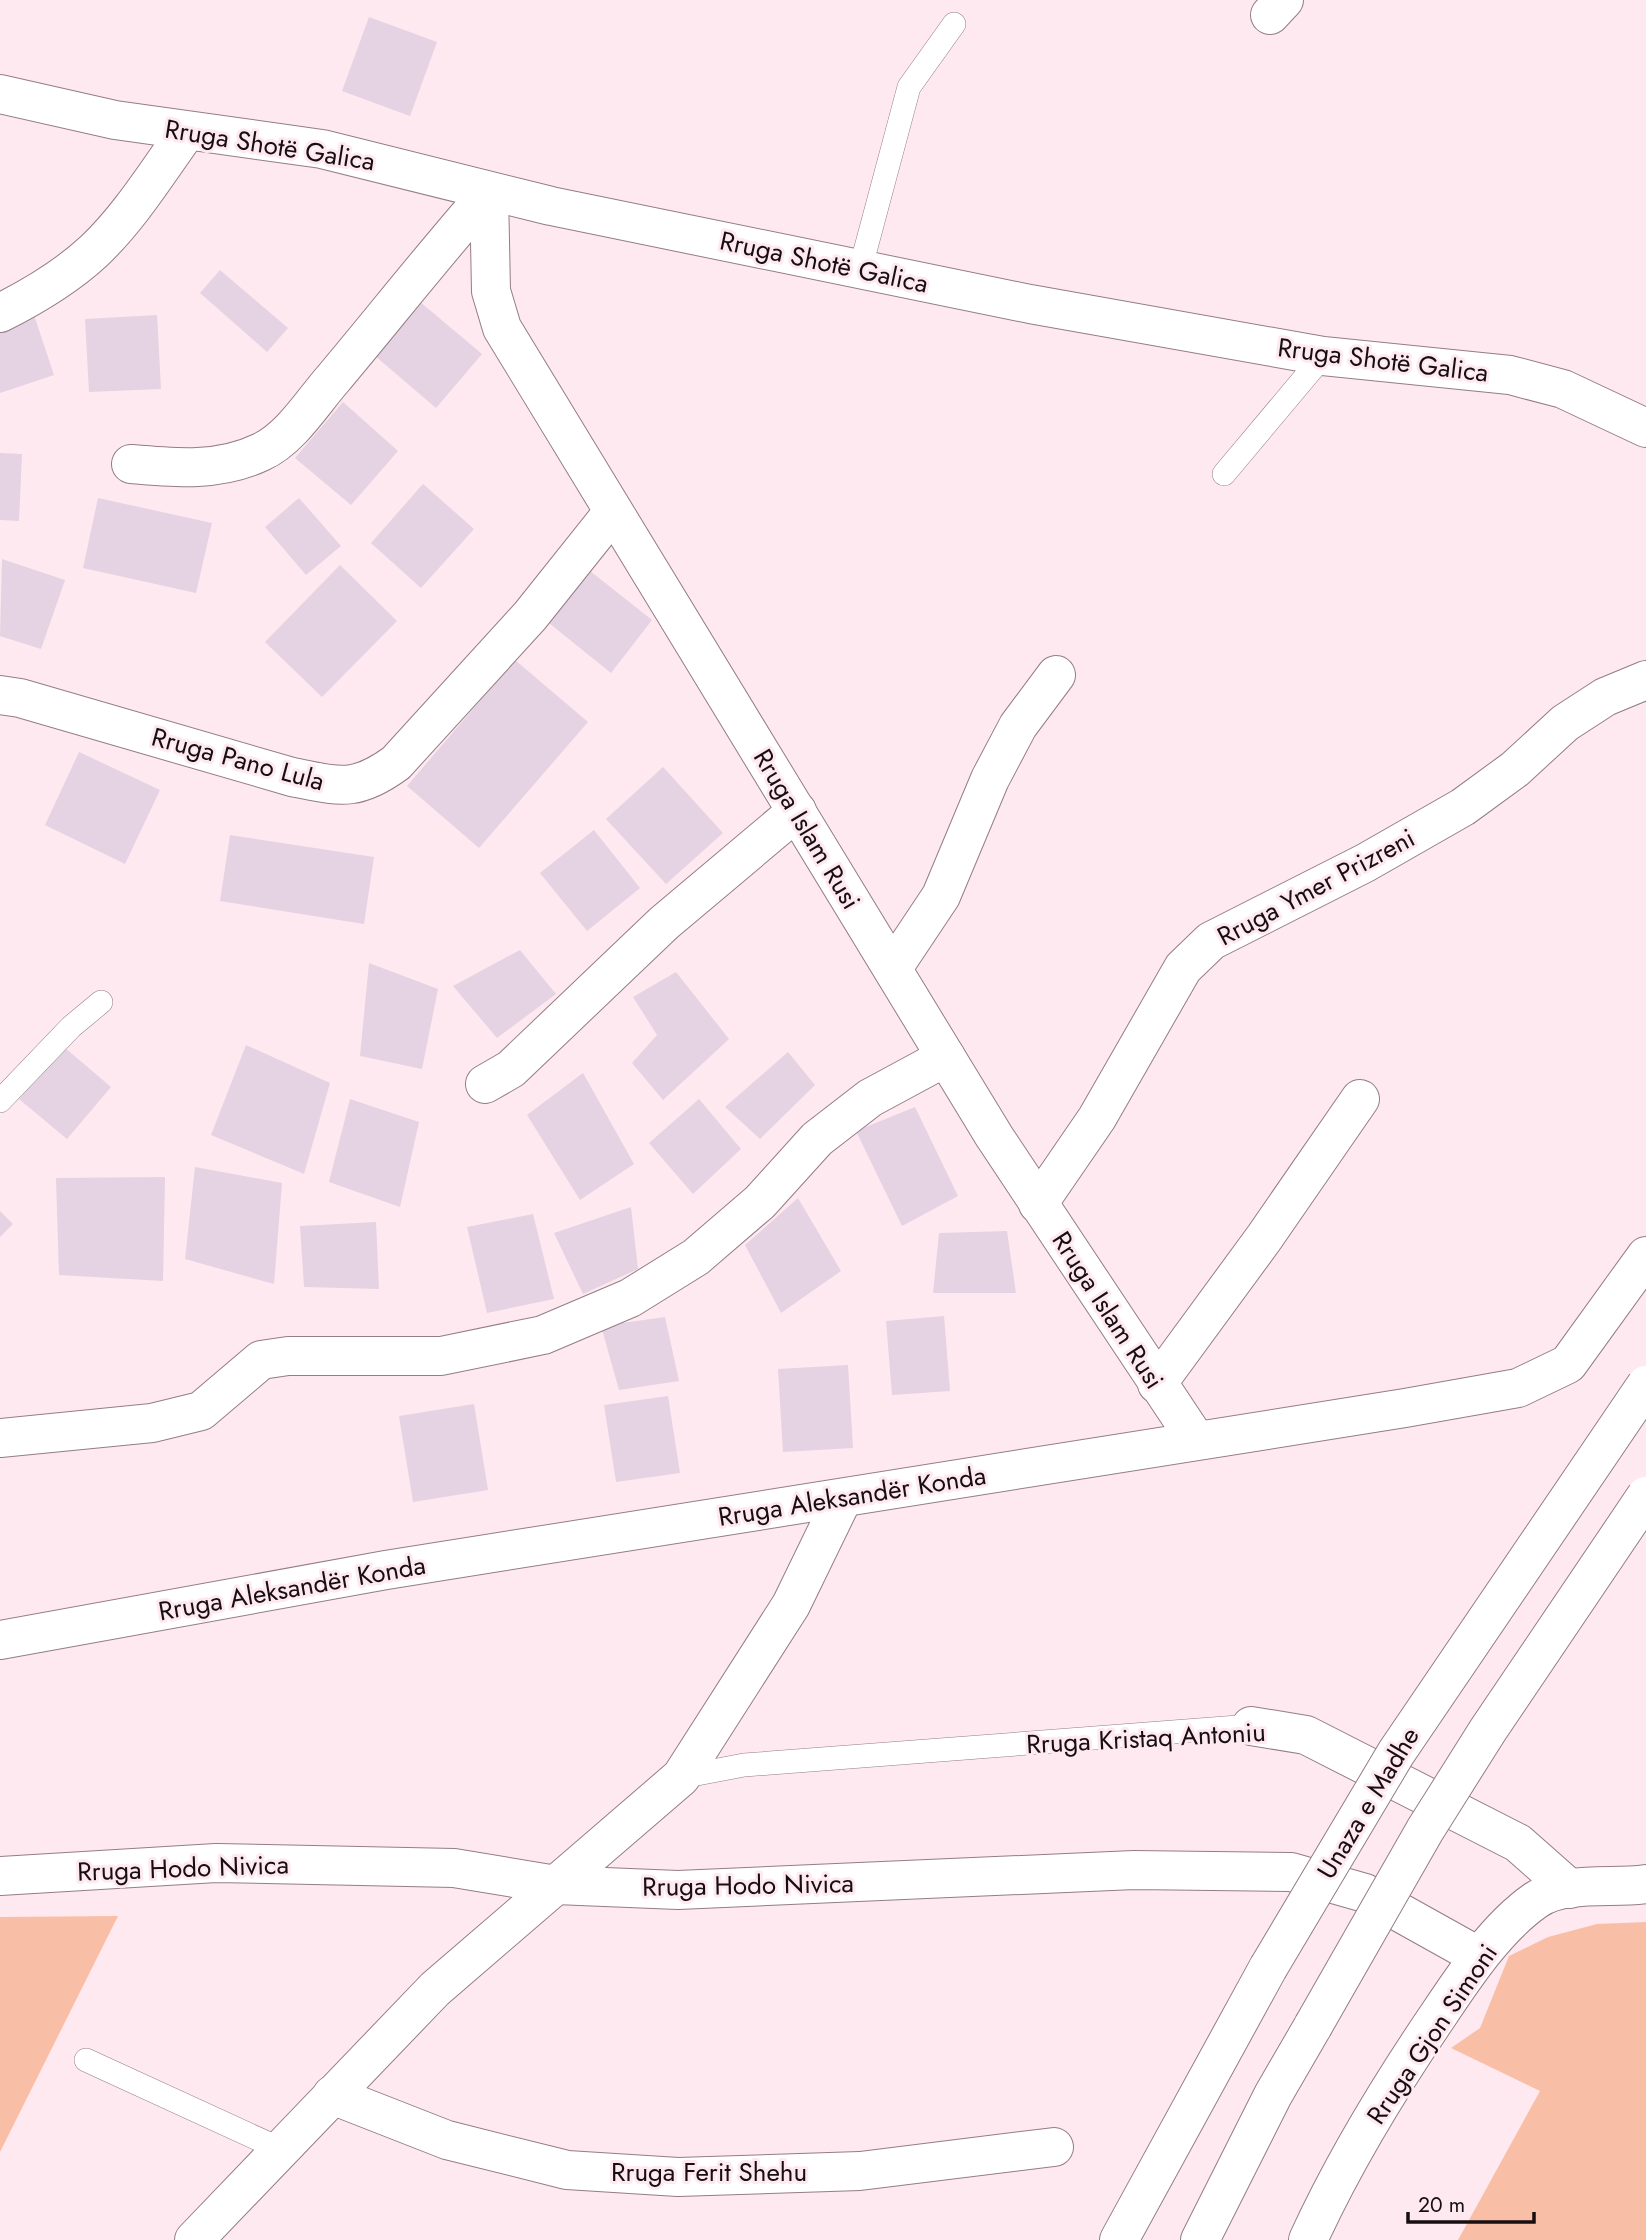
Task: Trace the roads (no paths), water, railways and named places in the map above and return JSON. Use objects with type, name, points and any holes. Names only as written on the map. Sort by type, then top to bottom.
[{"type":"main road","name":"Rruga Shotë Galica","points":[[0,94],[115,120],[322,149],[489,192],[1030,304],[1323,356],[1510,375],[1563,388],[1646,428]]},
{"type":"main road","points":[[0,313],[43,292],[95,250],[139,197],[187,131]]},
{"type":"main road","points":[[131,464],[176,468],[224,466],[264,451],[296,423],[427,262],[489,192]]},
{"type":"main road","name":"Rruga Islam Rusi","points":[[489,192],[491,291],[502,328],[946,1057],[1038,1204],[1196,1440]]},
{"type":"main road","name":"Rruga Pano Lula","points":[[0,695],[20,698],[292,777],[338,785],[371,782],[396,763],[530,616],[613,512]]},
{"type":"main road","points":[[893,968],[941,896],[990,779],[1018,726],[1056,676]]},
{"type":"main road","name":"Rruga Ymer Prizreni","points":[[1038,1204],[1097,1118],[1183,968],[1211,941],[1365,863],[1463,807],[1515,769],[1565,723],[1605,697],[1646,680]]},
{"type":"main road","points":[[485,1084],[511,1069],[664,923],[797,811]]},
{"type":"main road","points":[[0,1438],[152,1423],[201,1411],[261,1360],[288,1356],[441,1356],[543,1335],[630,1298],[696,1257],[760,1202],[817,1139],[870,1098],[946,1057]]},
{"type":"main road","points":[[1157,1384],[1264,1238],[1360,1099]]},
{"type":"main road","name":"Rruga Aleksandër Konda","points":[[0,1640],[386,1570],[1518,1388],[1568,1364],[1646,1256]]},
{"type":"main road","name":"Unaza e Madhe","points":[[1119,2240],[1268,1968],[1396,1753],[1646,1385]]},
{"type":"main road","points":[[1200,2240],[1273,2095],[1425,1830],[1488,1730],[1646,1496]]},
{"type":"main road","points":[[194,2240],[435,1989],[681,1777],[792,1605],[843,1498]]},
{"type":"main road","name":"Rruga Kristaq Antoniu","points":[[1251,1726],[1306,1735],[1518,1843],[1570,1889]]},
{"type":"main road","name":"Rruga Hodo Nivica","points":[[0,1876],[216,1863],[454,1868],[556,1885],[678,1890],[1134,1870],[1291,1872],[1365,1893],[1478,1956]]},
{"type":"main road","name":"Rruga Gjon Simoni","points":[[1308,2240],[1366,2130],[1478,1956],[1537,1899],[1570,1889],[1646,1884]]},
{"type":"main road","name":"Rruga Ferit Shehu","points":[[332,2095],[447,2140],[567,2169],[678,2178],[860,2171],[1054,2147]]},
{"type":"lane","points":[[860,270],[909,87],[954,24]]},
{"type":"lane","points":[[1224,474],[1323,356]]},
{"type":"lane","points":[[0,1101],[71,1027],[101,1002]]},
{"type":"lane","name":"Rruga Kristaq Antoniu","points":[[681,1777],[744,1765],[1251,1726]]},
{"type":"lane","points":[[86,2060],[281,2149]]}]
